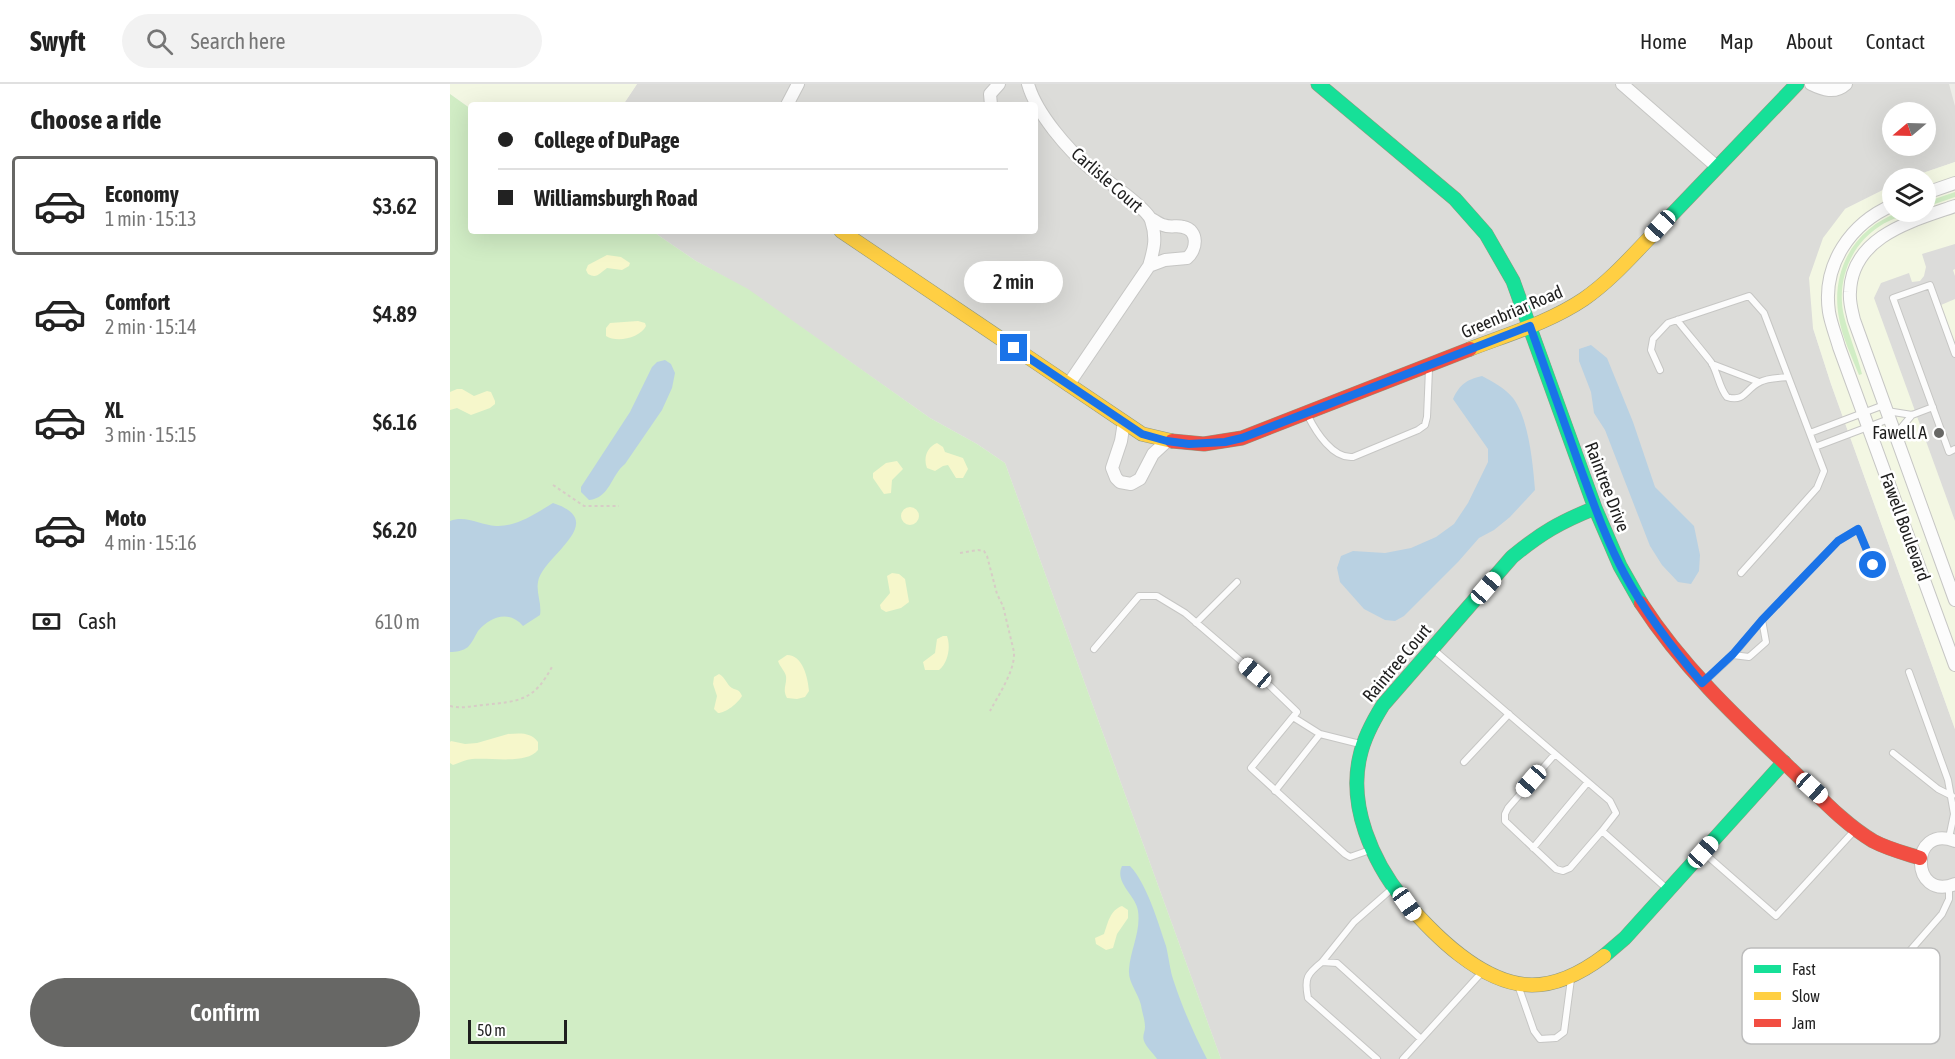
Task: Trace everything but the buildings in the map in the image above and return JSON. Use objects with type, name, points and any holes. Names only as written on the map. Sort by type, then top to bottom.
[{"type":"street","points":[[789,102],[798,84]]},
{"type":"street","points":[[991,102],[990,94],[999,84]]},
{"type":"street","name":"Carlisle Court","points":[[1028,84],[1034,102]]},
{"type":"street","name":"Raintree Drive","points":[[1318,84],[1432,179],[1469,214],[1486,234],[1513,281],[1610,545],[1638,599],[1668,642],[1730,713],[1856,828],[1886,848],[1920,858]]},
{"type":"street","points":[[1622,84],[1716,166]]},
{"type":"street","name":"Greenbriar Road","points":[[845,234],[1142,434],[1167,441],[1197,444],[1225,442],[1242,438],[1530,326],[1565,311],[1587,298],[1797,84]]},
{"type":"street","points":[[1811,84],[1825,90],[1841,89],[1846,84]]},
{"type":"street","name":"Carlisle Court","points":[[1039,113],[1074,153],[1125,194],[1150,218],[1165,226],[1189,229],[1196,244],[1187,258],[1165,260],[1149,266]]},
{"type":"street","points":[[1936,190],[1955,183]]},
{"type":"street","name":"Fawell Boulevard","points":[[1955,206],[1882,236],[1862,255],[1852,277],[1850,291],[1854,320],[1955,600]]},
{"type":"street","name":"Fawell Boulevard","points":[[1882,210],[1861,224],[1848,238],[1836,258],[1830,281],[1829,312],[1955,665]]},
{"type":"street","name":"Carlisle Court","points":[[1068,385],[1149,266],[1155,244],[1150,218]]},
{"type":"street","points":[[1124,422],[1112,468],[1113,474],[1120,482],[1131,484],[1140,479],[1154,454],[1167,441]]},
{"type":"street","name":"Raintree Court","points":[[1595,508],[1563,521],[1537,536],[1520,550],[1432,648],[1372,721],[1362,745],[1357,771],[1359,809],[1374,849],[1414,914],[1431,932],[1470,964],[1513,984],[1538,985],[1571,975],[1609,953],[1625,938],[1784,762]]},
{"type":"street","points":[[1952,840],[1941,838],[1928,844],[1920,858],[1922,873],[1927,880],[1941,887],[1952,885]]},
{"type":"lane","points":[[1955,354],[1930,285],[1893,298],[1949,452],[1955,449]]},
{"type":"lane","points":[[1660,370],[1651,350],[1653,339],[1668,323],[1749,296],[1764,313],[1824,471],[1817,488],[1741,573]]},
{"type":"lane","points":[[1677,320],[1712,363],[1721,382],[1723,393],[1727,397],[1739,399],[1759,382],[1788,377]]},
{"type":"lane","points":[[1712,363],[1759,382]]},
{"type":"lane","points":[[1307,412],[1315,429],[1338,454],[1347,458],[1353,457],[1418,430],[1425,424],[1429,365]]},
{"type":"lane","points":[[1810,433],[1864,413],[1886,412],[1912,415],[1933,407]]},
{"type":"lane","points":[[1815,447],[1869,427],[1886,412]]},
{"type":"lane","points":[[1895,435],[1912,415]]},
{"type":"lane","points":[[1702,683],[1733,654],[1762,620],[1838,541],[1858,529],[1873,565]]},
{"type":"lane","points":[[1196,623],[1238,582]]},
{"type":"lane","points":[[1094,649],[1139,596],[1157,596],[1185,613],[1298,712],[1251,768],[1345,854],[1350,857],[1374,849]]},
{"type":"lane","points":[[1733,654],[1749,657],[1766,642],[1762,620]]},
{"type":"lane","points":[[1432,648],[1610,801],[1615,808],[1614,818],[1567,870],[1556,869],[1505,821],[1505,813],[1555,754]]},
{"type":"lane","points":[[1909,672],[1948,780],[1954,814],[1952,840]]},
{"type":"lane","points":[[1464,762],[1509,714]]},
{"type":"lane","points":[[1293,717],[1320,734],[1362,745]]},
{"type":"lane","points":[[1275,791],[1320,734]]},
{"type":"lane","points":[[1893,753],[1938,789],[1952,796]]},
{"type":"lane","points":[[1533,848],[1588,782]]},
{"type":"lane","points":[[1703,852],[1776,916],[1856,828]]},
{"type":"lane","points":[[1602,831],[1668,890]]},
{"type":"lane","points":[[1912,948],[1942,914],[1952,885]]},
{"type":"lane","points":[[1377,1059],[1308,998],[1305,984],[1310,972],[1322,962],[1354,922],[1395,886]]},
{"type":"lane","points":[[1322,962],[1337,963],[1421,1039]]},
{"type":"lane","points":[[1406,1058],[1483,970]]},
{"type":"lane","points":[[1518,984],[1534,1031],[1540,1039],[1556,1038],[1563,1032],[1571,975]]},
{"type":"path","points":[[553,485],[584,506],[620,506]]},
{"type":"path","points":[[960,554],[978,550],[984,551],[987,556],[997,594],[1003,606],[1014,652],[1010,671],[990,711]]},
{"type":"path","points":[[450,706],[457,708],[524,699],[541,685],[553,665]]},
{"type":"shaded area","points":[[450,84],[637,84],[625,102],[468,102],[468,107],[450,94]]},
{"type":"shaded area","points":[[637,84],[1949,84],[1955,106],[1955,162],[1936,168],[1882,168],[1882,190],[1845,209],[1813,328],[1955,729],[1955,1059],[1221,1059],[1005,463],[977,444],[930,418],[748,290],[696,261],[656,234],[1038,234],[1038,102],[625,102]]},
{"type":"shaded area","points":[[450,94],[468,107],[468,234],[656,234],[696,261],[748,289],[930,418],[977,444],[1005,463],[1221,1059],[450,1059]]},
{"type":"shaded area","points":[[1955,162],[1955,729],[1831,384],[1813,328],[1809,278],[1823,238],[1845,209],[1882,190],[1882,222],[1936,222],[1936,168]]},
{"type":"shaded area","points":[[1955,192],[1955,197],[1936,204],[1936,199]]},
{"type":"shaded area","points":[[1882,220],[1886,222],[1870,234],[1853,254],[1842,290],[1844,316],[1862,374],[1859,375],[1840,325],[1837,300],[1838,283],[1849,253],[1870,228]]},
{"type":"shaded area","name":"Fawell A","points":[[1955,244],[1955,269],[1953,270],[1955,299],[1941,305],[1955,345],[1955,521],[1874,298],[1881,283],[1909,273],[1912,282],[1920,281],[1926,267],[1922,254]]},
{"type":"sand","points":[[607,255],[621,257],[630,263],[629,266],[622,270],[607,268],[596,276],[588,274],[586,270],[588,265]]},
{"type":"sand","points":[[638,321],[645,323],[646,326],[639,334],[622,339],[606,336],[606,328],[610,323]]},
{"type":"sand","points":[[462,389],[474,396],[487,391],[491,392],[495,404],[471,415],[457,408],[450,410],[450,392]]},
{"type":"sand","points":[[937,443],[943,447],[945,452],[963,458],[968,469],[963,478],[956,478],[948,465],[935,471],[927,468],[925,460],[927,453]]},
{"type":"sand","points":[[897,461],[903,469],[892,480],[891,493],[884,494],[873,478],[873,473],[886,463]]},
{"type":"sand","points":[[910,507],[916,510],[919,516],[916,522],[910,525],[904,522],[901,516],[904,510]]},
{"type":"sand","points":[[892,573],[899,574],[905,579],[909,602],[901,608],[886,612],[881,609],[880,605],[890,593],[887,576]]},
{"type":"sand","points":[[947,636],[949,645],[945,663],[939,670],[925,670],[923,662],[935,653],[937,639]]},
{"type":"sand","points":[[787,655],[797,659],[804,668],[809,691],[805,697],[787,698],[786,676],[778,661]]},
{"type":"sand","points":[[719,674],[742,696],[732,707],[718,713],[714,709],[717,696],[713,684],[714,677]]},
{"type":"sand","points":[[521,733],[532,736],[538,742],[538,750],[532,755],[517,759],[472,759],[453,765],[450,763],[451,741],[465,744],[477,743],[508,734]]},
{"type":"sand","points":[[1122,906],[1128,910],[1128,918],[1117,934],[1113,948],[1106,950],[1096,944],[1095,938],[1104,934],[1112,914]]},
{"type":"water","points":[[1591,345],[1607,358],[1633,422],[1655,487],[1694,526],[1700,555],[1699,571],[1691,584],[1678,582],[1662,565],[1650,546],[1605,430],[1594,413],[1591,392],[1579,361],[1579,349]]},
{"type":"water","points":[[665,360],[671,364],[675,373],[672,388],[662,410],[606,491],[589,500],[581,492],[581,487],[630,412],[652,367],[657,362]]},
{"type":"water","points":[[1482,376],[1506,391],[1518,407],[1529,443],[1535,490],[1510,517],[1479,538],[1404,616],[1395,621],[1385,620],[1364,609],[1340,582],[1337,568],[1341,556],[1353,551],[1385,553],[1411,548],[1436,537],[1454,524],[1468,503],[1488,462],[1488,449],[1453,399],[1464,383]]},
{"type":"water","points":[[553,503],[569,511],[576,520],[575,529],[569,540],[542,572],[538,582],[540,615],[523,626],[512,618],[494,619],[478,631],[468,647],[450,652],[450,521],[462,519],[504,526],[526,519]]},
{"type":"water","points":[[1122,866],[1130,866],[1147,893],[1166,946],[1177,992],[1207,1059],[1157,1059],[1145,1043],[1143,1037],[1145,1024],[1141,1005],[1129,974],[1139,919],[1138,911],[1121,878]]},
{"type":"traffic: fast","points":[[1318,84],[1455,199],[1486,234],[1513,281],[1595,508],[1620,566],[1641,603]]},
{"type":"traffic: fast","points":[[1661,226],[1797,84]]},
{"type":"traffic: fast","points":[[1403,899],[1382,868],[1365,832],[1360,813],[1357,775],[1360,756],[1369,729],[1383,705],[1512,557],[1551,529],[1595,508]]},
{"type":"traffic: fast","points":[[1604,956],[1625,938],[1784,762]]},
{"type":"traffic: slow","points":[[1470,349],[1543,321],[1584,299],[1615,274],[1661,226]]},
{"type":"traffic: slow","points":[[845,234],[1142,434],[1172,441]]},
{"type":"traffic: slow","points":[[1403,899],[1444,942],[1460,955],[1477,967],[1513,983],[1532,985],[1551,983],[1579,972],[1604,956]]},
{"type":"traffic: jam","points":[[1172,441],[1204,444],[1242,438],[1470,349]]},
{"type":"traffic: jam","points":[[1641,603],[1657,627],[1712,692],[1832,809],[1873,841],[1920,858]]},
{"type":"place","name":"Fawell A","points":[[1939,433]]},
{"type":"route","points":[[1014,348],[1142,434],[1167,441],[1206,445],[1242,438],[1530,326],[1610,545],[1649,616],[1702,683],[1733,654],[1762,620],[1838,541],[1858,529],[1873,565]]}]
